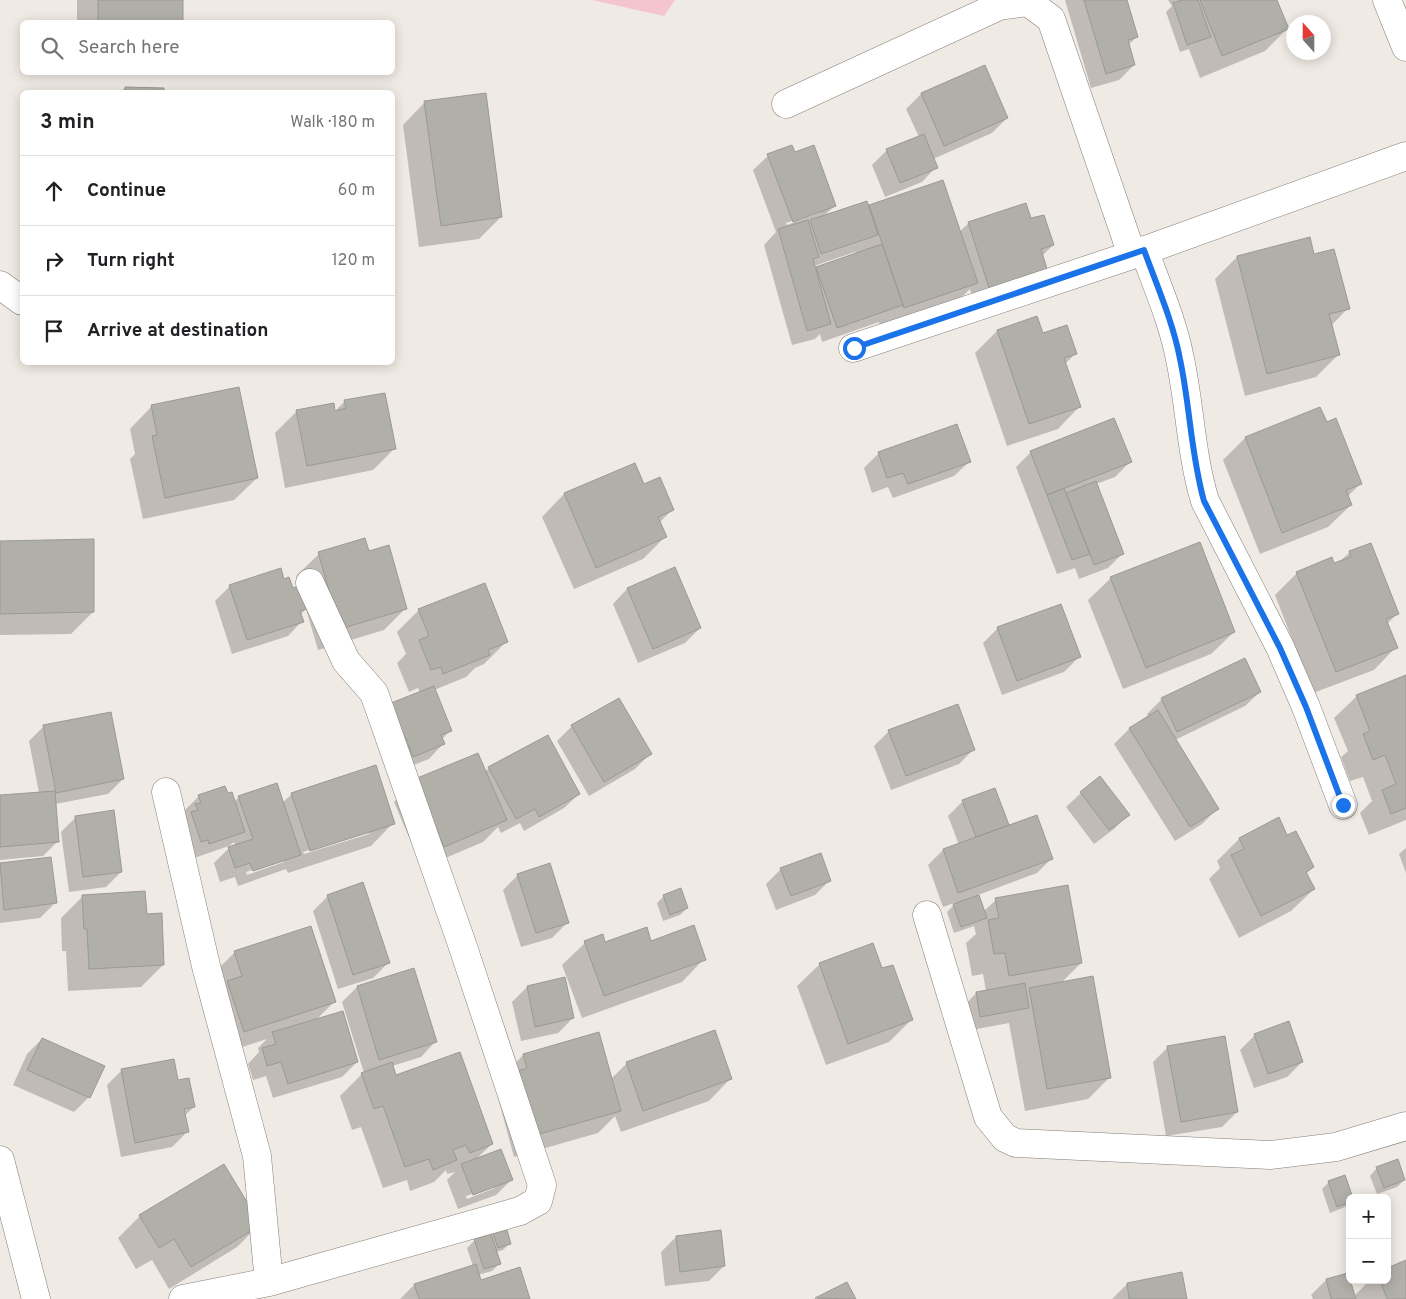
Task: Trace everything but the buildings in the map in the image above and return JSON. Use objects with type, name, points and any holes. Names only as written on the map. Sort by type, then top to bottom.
[{"type":"street","points":[[1387,0],[1406,47]]},
{"type":"street","points":[[786,104],[999,6],[1028,2],[1048,9],[1138,253],[1174,332],[1180,359],[1198,481],[1204,501],[1280,648],[1306,707],[1343,805]]},
{"type":"street","points":[[854,348],[1138,253],[1406,156]]},
{"type":"street","points":[[0,285],[20,300]]},
{"type":"street","points":[[184,1299],[269,1282],[520,1211],[538,1201],[542,1185],[462,944],[374,693],[346,662],[310,583]]},
{"type":"street","points":[[166,792],[206,966],[258,1156],[269,1282]]},
{"type":"street","points":[[927,915],[988,1117],[1005,1138],[1016,1143],[1270,1155],[1336,1147],[1406,1126]]},
{"type":"street","points":[[0,1160],[36,1299]]},
{"type":"shaded area","points":[[592,0],[675,0],[664,16]]},
{"type":"route","points":[[854,348],[1144,250],[1174,332],[1180,359],[1198,481],[1204,501],[1280,648],[1306,707],[1343,805]]}]
